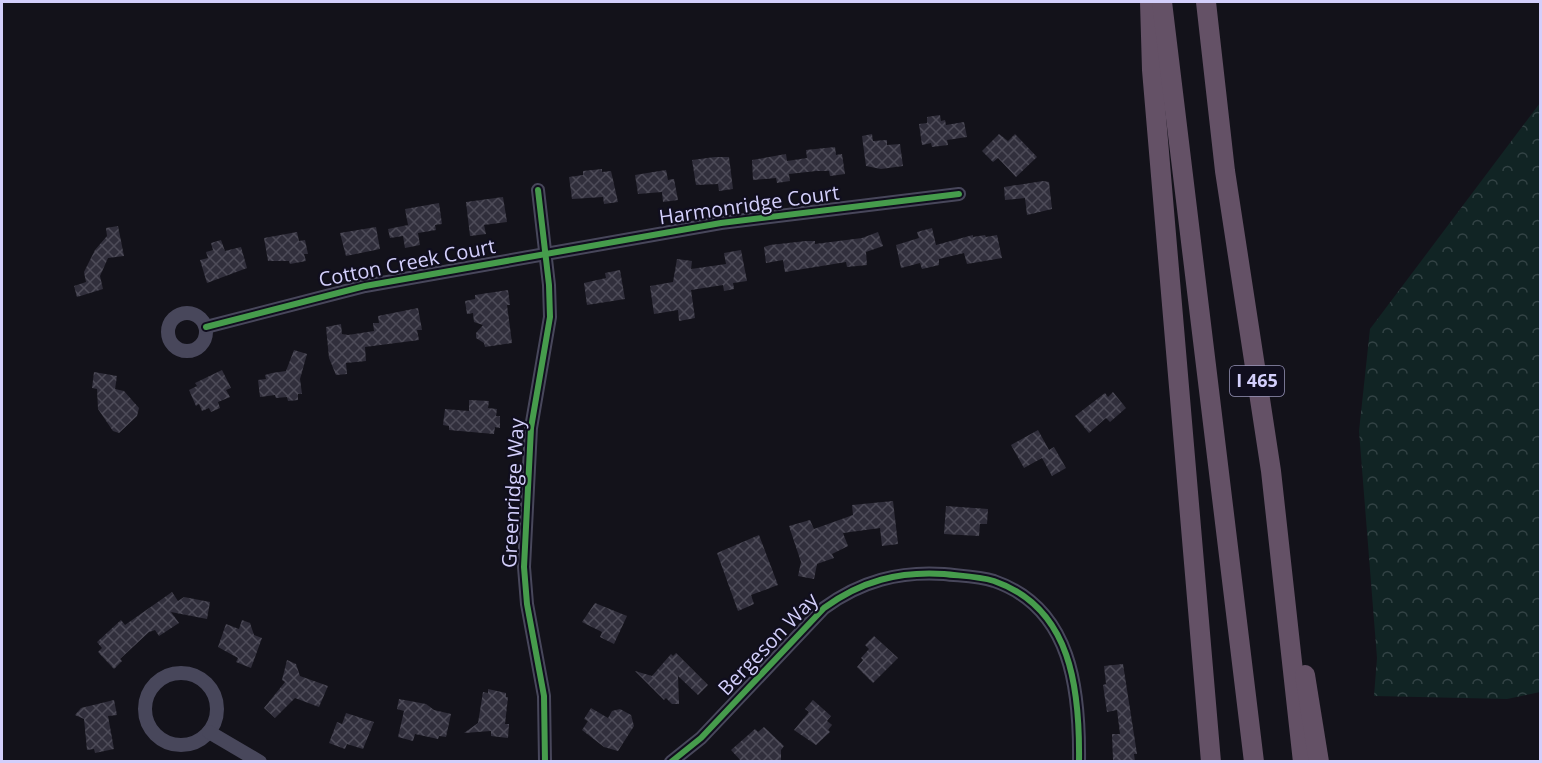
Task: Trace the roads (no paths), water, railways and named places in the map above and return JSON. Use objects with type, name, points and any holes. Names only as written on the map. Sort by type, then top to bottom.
[{"type":"highway","points":[[1150,2],[1152,70],[1211,762]]},
{"type":"highway","name":"I 465","points":[[1162,2],[1254,762]]},
{"type":"highway","name":"I 465","points":[[1206,2],[1225,171],[1271,471],[1303,762]]},
{"type":"highway","points":[[1271,471],[1319,762]]},
{"type":"street","name":"Greenridge Way","points":[[538,190],[550,318],[531,428],[525,567],[527,603],[544,696],[545,762]]},
{"type":"street","name":"Harmonridge Court","points":[[545,254],[721,223],[959,194]]},
{"type":"street","name":"Cotton Creek Court","points":[[206,327],[345,290],[545,254]]},
{"type":"street","name":"Bergeson Way","points":[[671,762],[701,738],[824,608],[844,594],[885,577],[922,573],[976,577],[1016,591],[1040,609],[1055,628],[1066,649],[1072,670],[1079,762]]},
{"type":"street","points":[[178,673],[201,679],[212,691],[217,706],[215,722],[209,732],[202,738],[183,745],[171,744],[158,736],[150,726],[146,714],[147,699],[152,688],[164,678],[178,673]]},
{"type":"street","points":[[209,732],[260,762]]}]
